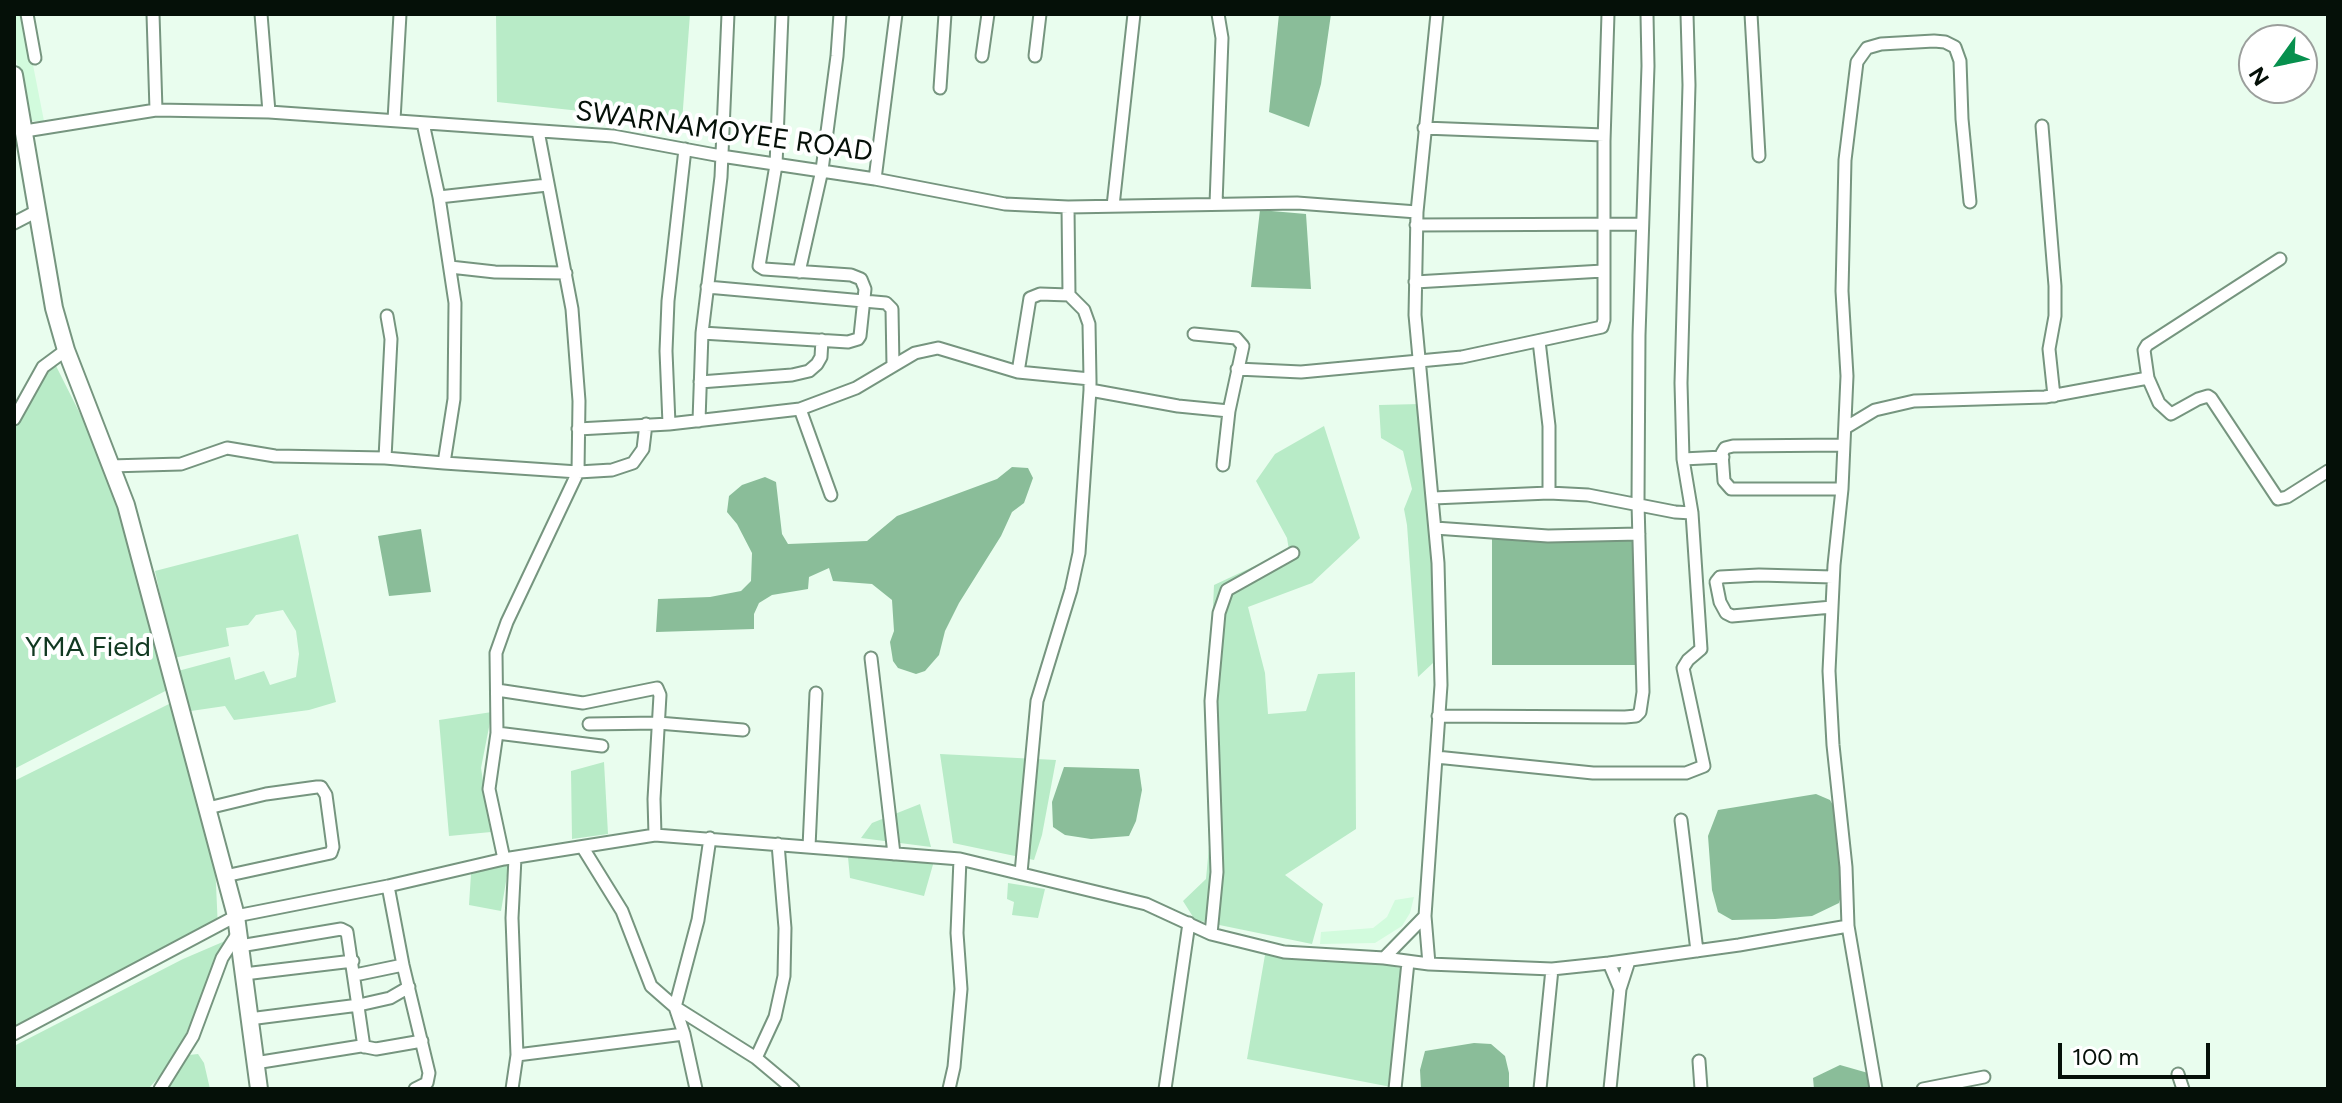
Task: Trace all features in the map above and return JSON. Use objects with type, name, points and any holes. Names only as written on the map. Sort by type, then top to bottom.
[{"type":"street","points":[[27,14],[35,58]]},
{"type":"street","points":[[153,14],[156,110]]},
{"type":"street","points":[[261,14],[269,112]]},
{"type":"street","points":[[394,120],[400,14]]},
{"type":"street","points":[[699,421],[702,333],[721,177],[728,14]]},
{"type":"street","points":[[702,333],[848,342],[858,339],[862,330],[864,286],[857,277],[764,269],[759,266],[776,165],[782,14]]},
{"type":"street","points":[[799,272],[822,170],[840,14]]},
{"type":"street","points":[[875,179],[896,14]]},
{"type":"street","points":[[940,88],[945,14]]},
{"type":"street","points":[[982,56],[988,14]]},
{"type":"street","points":[[1035,56],[1040,14]]},
{"type":"street","points":[[1113,206],[1134,14]]},
{"type":"street","points":[[1216,204],[1222,38],[1218,14]]},
{"type":"street","points":[[1429,964],[1425,916],[1441,685],[1435,528],[1415,315],[1415,282],[1417,212],[1437,14]]},
{"type":"street","points":[[1237,369],[1301,372],[1462,357],[1602,327],[1608,14]]},
{"type":"street","points":[[1438,716],[1637,715],[1643,692],[1638,503],[1647,14]]},
{"type":"street","points":[[1436,757],[1593,773],[1686,773],[1703,767],[1704,757],[1683,668],[1701,649],[1692,513],[1683,459],[1681,383],[1689,85],[1687,14]]},
{"type":"street","points":[[1751,14],[1759,156]]},
{"type":"street","points":[[1876,1089],[1848,926],[1829,671],[1847,376],[1842,291],[1845,160],[1857,62],[1867,48],[1881,44],[1934,41],[1955,47],[1960,61],[1970,202]]},
{"type":"street","points":[[14,75],[54,308],[66,350],[126,505],[225,876],[238,932],[259,1089]]},
{"type":"street","name":"SWARNAMOYEE ROAD","points":[[25,131],[156,110],[269,112],[613,136],[875,179],[1005,204],[1068,207],[1297,203],[1417,212]]},
{"type":"street","points":[[423,123],[439,197],[456,332],[454,399],[444,463]]},
{"type":"street","points":[[2042,126],[2055,286],[2055,316],[2049,349],[2054,396]]},
{"type":"street","points":[[1424,128],[1604,135]]},
{"type":"street","points":[[512,1089],[517,1055],[510,858],[489,789],[497,733],[495,668],[499,642],[578,472],[572,313],[538,131]]},
{"type":"street","points":[[669,424],[666,351],[668,301],[685,149]]},
{"type":"street","points":[[439,197],[547,185]]},
{"type":"street","points":[[1021,873],[1037,701],[1071,590],[1079,553],[1090,384],[1087,317],[1069,295],[1068,207]]},
{"type":"street","points":[[14,223],[39,210]]},
{"type":"street","points":[[1416,225],[1642,224]]},
{"type":"street","points":[[2280,259],[2147,345],[2144,350],[2148,378],[2159,403],[2169,413],[2179,412],[2198,399],[2211,398],[2278,499],[2287,497],[2328,471]]},
{"type":"street","points":[[450,267],[495,272],[566,273]]},
{"type":"street","points":[[1415,282],[1603,271]]},
{"type":"street","points":[[707,287],[886,303],[892,309],[893,366]]},
{"type":"street","points":[[1018,372],[1030,298],[1040,294],[1069,295]]},
{"type":"street","points":[[385,458],[391,339],[387,316]]},
{"type":"street","points":[[1194,334],[1239,340],[1243,346],[1229,411],[1223,465]]},
{"type":"street","points":[[700,382],[809,371],[821,357],[822,340]]},
{"type":"street","points":[[1539,341],[1549,426],[1549,493]]},
{"type":"street","points":[[578,429],[669,424],[800,409],[856,388],[915,353],[938,348],[1018,372],[1090,384],[1178,406],[1229,411]]},
{"type":"street","points":[[14,419],[43,367],[66,350]]},
{"type":"street","points":[[1845,428],[1875,410],[1914,401],[2054,396],[2148,378]]},
{"type":"street","points":[[800,409],[831,495]]},
{"type":"street","points":[[110,466],[181,464],[227,448],[275,456],[385,458],[578,472],[612,470],[633,463],[643,449],[646,424]]},
{"type":"street","points":[[1842,489],[1731,489],[1724,481],[1723,457],[1724,449],[1733,446],[1844,445]]},
{"type":"street","points":[[1683,459],[1723,457]]},
{"type":"street","points":[[1433,498],[1549,493],[1606,496],[1692,513]]},
{"type":"street","points":[[1435,528],[1548,536],[1639,534]]},
{"type":"street","points":[[1211,934],[1217,872],[1211,701],[1219,613],[1227,590],[1293,553]]},
{"type":"street","points":[[1832,607],[1732,616],[1726,613],[1720,602],[1716,582],[1720,577],[1759,575],[1833,577]]},
{"type":"street","points":[[871,658],[894,854]]},
{"type":"street","points":[[497,690],[583,703],[657,688],[660,695],[655,835]]},
{"type":"street","points":[[809,847],[816,693]]},
{"type":"street","points":[[589,724],[658,723],[743,730]]},
{"type":"street","points":[[497,733],[602,746]]},
{"type":"street","points":[[208,808],[266,794],[317,787],[321,787],[326,795],[333,847],[331,853],[225,876]]},
{"type":"street","points":[[1681,820],[1697,951]]},
{"type":"street","points":[[14,1034],[238,932],[388,886],[510,858],[655,835],[960,859],[1146,904],[1211,934],[1284,952],[1429,964],[1552,969],[1629,961],[1848,926]]},
{"type":"street","points":[[696,1089],[675,1007],[698,920],[710,838]]},
{"type":"street","points":[[756,1058],[775,1017],[784,976],[785,928],[778,844]]},
{"type":"street","points":[[583,848],[622,911],[651,986],[675,1007],[756,1058],[793,1089]]},
{"type":"street","points":[[949,1089],[961,989],[957,933],[960,859]]},
{"type":"street","points":[[388,886],[429,1079],[437,1089]]},
{"type":"street","points":[[1384,958],[1425,916]]},
{"type":"street","points":[[1165,1089],[1189,923]]},
{"type":"street","points":[[238,932],[341,929],[349,934],[364,1047]]},
{"type":"street","points":[[160,1089],[193,1036],[222,958],[238,932]]},
{"type":"street","points":[[244,974],[353,961]]},
{"type":"street","points":[[1610,1089],[1620,989],[1629,961]]},
{"type":"street","points":[[1395,1089],[1408,962]]},
{"type":"street","points":[[1609,963],[1620,989]]},
{"type":"street","points":[[355,975],[403,965]]},
{"type":"street","points":[[1540,1089],[1552,969]]},
{"type":"street","points":[[249,1019],[359,1005],[390,998],[409,987]]},
{"type":"street","points":[[517,1055],[684,1034]]},
{"type":"street","points":[[255,1063],[422,1041]]},
{"type":"street","points":[[1699,1061],[1701,1089]]},
{"type":"street","points":[[2178,1074],[2183,1089]]},
{"type":"street","points":[[1923,1089],[1984,1077]]},
{"type":"street","points":[[415,1089],[422,1087],[429,1079]]},
{"type":"shaded area","points":[[14,14],[23,14],[44,121],[29,121],[14,49]]},
{"type":"shaded area","points":[[1279,14],[1331,14],[1321,84],[1309,127],[1269,112]]},
{"type":"shaded area","points":[[1260,210],[1306,214],[1311,289],[1251,287]]},
{"type":"shaded area","points":[[1012,467],[1028,468],[1033,478],[1024,503],[1012,512],[1001,536],[959,603],[945,631],[939,655],[925,671],[916,674],[898,668],[893,661],[890,642],[894,631],[892,600],[872,584],[833,581],[829,568],[809,577],[808,589],[772,595],[759,603],[754,614],[754,629],[656,632],[658,599],[710,597],[741,591],[751,581],[752,553],[727,512],[729,496],[742,485],[765,477],[776,482],[782,534],[788,544],[867,541],[897,516],[997,479]]},
{"type":"shaded area","points":[[421,529],[431,592],[389,596],[378,536]]},
{"type":"shaded area","points":[[1637,533],[1641,665],[1492,665],[1492,537]]},
{"type":"shaded area","points":[[1064,767],[1139,769],[1142,790],[1136,821],[1129,836],[1091,839],[1065,835],[1053,827],[1052,802]]},
{"type":"shaded area","points":[[1816,794],[1830,800],[1838,814],[1846,878],[1839,903],[1812,916],[1775,919],[1732,920],[1718,912],[1712,890],[1708,836],[1718,810]]},
{"type":"shaded area","points":[[1414,897],[1410,913],[1402,926],[1375,943],[1320,944],[1321,932],[1373,928],[1387,917],[1395,900]]},
{"type":"shaded area","points":[[1474,1043],[1491,1044],[1505,1056],[1509,1089],[1421,1089],[1420,1070],[1425,1051]]},
{"type":"shaded area","points":[[1840,1065],[1868,1073],[1871,1089],[1814,1089],[1813,1078]]},
{"type":"green space","points":[[496,14],[690,14],[682,122],[497,102]]},
{"type":"green space","name":"YMA Field","points":[[54,362],[126,505],[175,686],[14,769],[14,430]]},
{"type":"green space","points":[[1420,404],[1433,563],[1433,663],[1418,677],[1404,509],[1412,489],[1403,451],[1381,438],[1379,405]]},
{"type":"green space","points":[[1324,426],[1360,538],[1312,583],[1248,607],[1265,673],[1268,714],[1306,711],[1318,674],[1355,672],[1356,829],[1285,875],[1323,904],[1312,944],[1195,920],[1183,901],[1206,879],[1213,804],[1208,722],[1214,585],[1289,550],[1287,538],[1256,481],[1275,454]]},
{"type":"green space","points":[[298,534],[336,702],[309,710],[234,720],[225,706],[191,711],[178,671],[230,657],[235,680],[264,671],[270,685],[296,677],[299,654],[296,631],[283,610],[256,615],[248,625],[226,628],[229,646],[174,658],[155,571]]},
{"type":"green space","points":[[173,702],[215,862],[218,929],[14,1034],[14,781]]},
{"type":"green space","points":[[492,712],[481,768],[491,832],[449,836],[439,720]]},
{"type":"green space","points":[[940,754],[1056,760],[1042,835],[1034,860],[953,843]]},
{"type":"green space","points":[[604,762],[608,834],[572,839],[571,771]]},
{"type":"green space","points":[[920,804],[931,847],[861,838],[872,823]]},
{"type":"green space","points":[[848,857],[934,861],[924,896],[850,878]]},
{"type":"green space","points":[[509,864],[501,911],[469,905],[471,874]]},
{"type":"green space","points":[[1008,883],[1045,889],[1038,918],[1012,915],[1014,902],[1007,899]]},
{"type":"green space","points":[[225,941],[175,1060],[148,1089],[14,1089],[14,1046],[183,959]]},
{"type":"green space","points":[[1265,955],[1369,960],[1403,969],[1391,1087],[1247,1059]]},
{"type":"green space","points":[[198,1054],[204,1063],[210,1089],[159,1089],[189,1055]]}]
